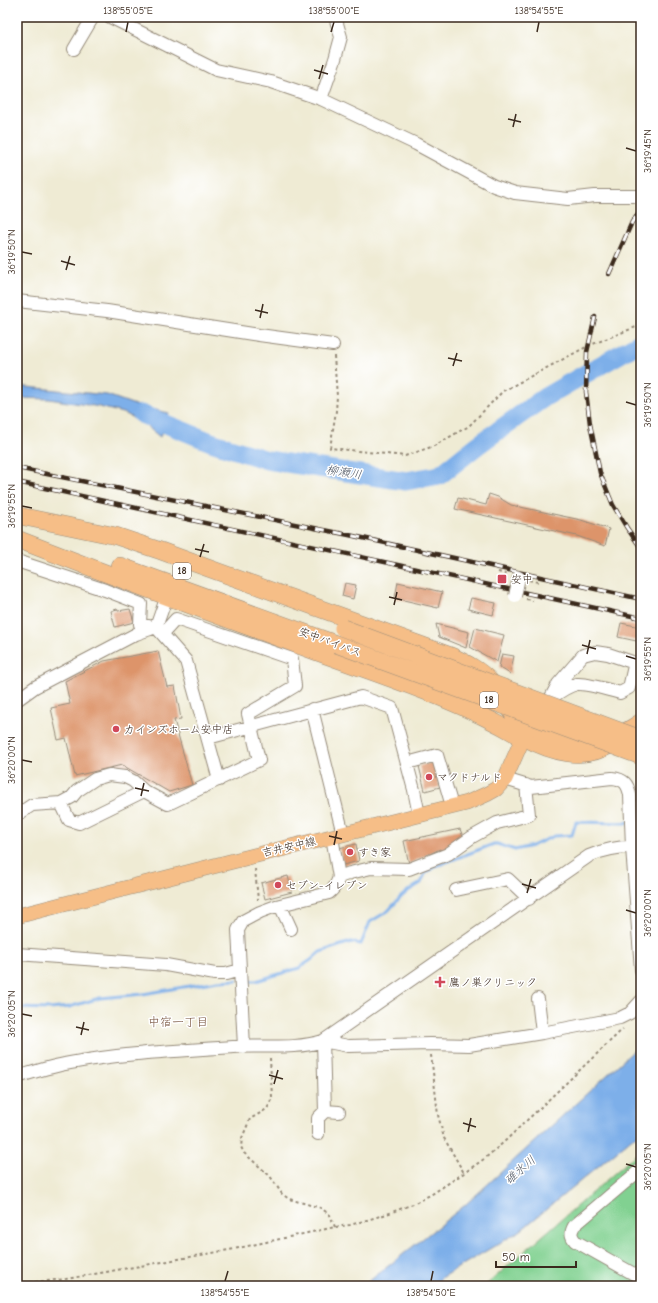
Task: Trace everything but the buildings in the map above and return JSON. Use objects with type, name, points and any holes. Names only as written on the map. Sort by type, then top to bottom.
[{"type":"highway","name":"安中バイパス","points":[[18,521],[81,535],[343,628],[638,730]]},
{"type":"highway","name":"安中バイパス","points":[[18,521],[68,548],[336,644],[641,756]]},
{"type":"highway","points":[[18,521],[116,536],[451,656],[484,675],[497,689],[525,734]]},
{"type":"highway","points":[[17,539],[412,687],[478,713],[525,734]]},
{"type":"highway","points":[[412,687],[424,647]]},
{"type":"highway","points":[[616,743],[641,766]]},
{"type":"main road","points":[[525,734],[580,744],[600,742],[638,730]]},
{"type":"main road","points":[[525,734],[545,749],[576,756],[596,753],[638,730]]},
{"type":"main road","name":"吉井安中線","points":[[17,916],[467,803],[496,789],[504,779],[525,734]]},
{"type":"street","points":[[74,49],[93,17]]},
{"type":"street","points":[[110,17],[216,70],[271,82],[321,99],[416,144],[494,186],[515,193],[568,199],[595,196],[641,196]]},
{"type":"street","points":[[321,99],[341,37],[335,17]]},
{"type":"street","points":[[17,301],[107,311],[333,346]]},
{"type":"street","points":[[17,561],[105,590],[141,604],[140,624],[166,630],[176,619],[292,659],[295,686],[248,714],[259,760],[168,804],[144,791],[133,781],[125,777],[109,775],[95,779],[77,791],[72,797],[61,803],[32,805],[17,815]]},
{"type":"street","points":[[515,596],[519,577]]},
{"type":"street","points":[[156,627],[167,596]]},
{"type":"street","points":[[17,700],[35,687],[136,634],[156,627]]},
{"type":"street","points":[[156,627],[186,661],[219,780]]},
{"type":"street","points":[[525,734],[550,699],[558,684],[583,654],[595,652],[608,654],[632,662],[634,666],[629,688],[624,692],[620,693],[578,684],[561,690],[550,699]]},
{"type":"street","points":[[208,738],[361,697],[392,708],[419,815]]},
{"type":"street","points":[[244,1047],[238,930],[243,921],[260,912],[280,905],[329,893],[338,884],[338,836],[312,709]]},
{"type":"street","points":[[407,763],[437,755],[452,806]]},
{"type":"street","points":[[504,779],[530,787],[606,779],[623,780],[629,790],[636,847],[641,970]]},
{"type":"street","points":[[339,877],[371,868],[409,868],[448,854],[472,837],[497,823],[529,815],[526,785]]},
{"type":"street","points":[[61,803],[69,820],[79,823],[144,791]]},
{"type":"street","points":[[17,1077],[68,1063],[87,1060],[164,1052],[307,1045],[323,1041],[589,856],[601,851],[636,847]]},
{"type":"street","points":[[456,890],[508,879],[529,899]]},
{"type":"street","points":[[280,905],[291,928]]},
{"type":"street","points":[[17,954],[166,965],[215,974],[226,974],[240,970]]},
{"type":"street","points":[[538,1000],[542,1033]]},
{"type":"street","points":[[323,1041],[348,1046],[430,1044],[469,1045],[620,1018],[630,1013],[641,1001]]},
{"type":"street","points":[[318,1134],[318,1118],[325,1111],[323,1041]]},
{"type":"street","points":[[325,1111],[339,1112]]},
{"type":"street","points":[[641,1169],[574,1226],[571,1231],[571,1237],[575,1241],[641,1278]]},
{"type":"path","points":[[333,346],[337,396],[330,448],[405,456],[434,446],[469,426],[503,391],[588,346],[641,325]]},
{"type":"path","points":[[253,856],[260,912]]},
{"type":"path","points":[[17,1284],[66,1279],[234,1249],[350,1225],[387,1214],[413,1204],[432,1194],[484,1159],[624,1028]]},
{"type":"path","points":[[430,1044],[438,1115],[444,1138],[464,1173]]},
{"type":"path","points":[[270,1047],[272,1097],[267,1110],[250,1119],[242,1138],[241,1147],[244,1153],[270,1176],[282,1194],[289,1199],[321,1208],[330,1215],[335,1227]]},
{"type":"green space","points":[[641,1150],[641,1286],[485,1286]]},
{"type":"water","points":[[17,386],[107,395],[149,410],[169,413],[160,437],[145,425],[126,414],[100,407],[49,399],[17,398]]},
{"type":"water","name":"碓氷川","points":[[641,1044],[641,1131],[520,1231],[442,1277],[433,1286],[363,1286],[464,1206]]},
{"type":"waterway","name":"柳瀬川","points":[[141,414],[211,442],[267,460],[406,481],[440,475],[478,445],[545,397],[641,342]]},
{"type":"waterway","points":[[634,820],[641,817]]},
{"type":"waterway","points":[[244,981],[256,981],[299,968],[320,952],[351,942],[361,944],[370,922],[388,911],[408,891],[421,883],[425,874],[436,866],[494,844],[515,850],[532,846],[554,836],[572,835],[576,822],[628,822]]},
{"type":"waterway","points":[[17,1008],[50,1009],[69,1007],[100,998],[143,994],[218,981],[237,980]]},
{"type":"railway","points":[[609,274],[632,222],[641,211]]},
{"type":"railway","points":[[595,317],[587,352],[586,392],[590,424],[600,473],[613,505],[641,548]]},
{"type":"railway","points":[[17,468],[349,535],[641,599]]},
{"type":"railway","points":[[17,482],[641,618]]},
{"type":"place","name":"安中","points":[[502,579]]},
{"type":"place","name":"カインズホーム安中店","points":[[116,729]]},
{"type":"place","name":"マクドナルド","points":[[429,777]]},
{"type":"place","name":"すき家","points":[[350,852]]},
{"type":"place","name":"セブン-イレブン","points":[[278,885]]},
{"type":"place","name":"鷹ノ巣クリニック","points":[[440,982]]},
{"type":"district","name":"中宿一丁目","points":[[178,1022]]}]
